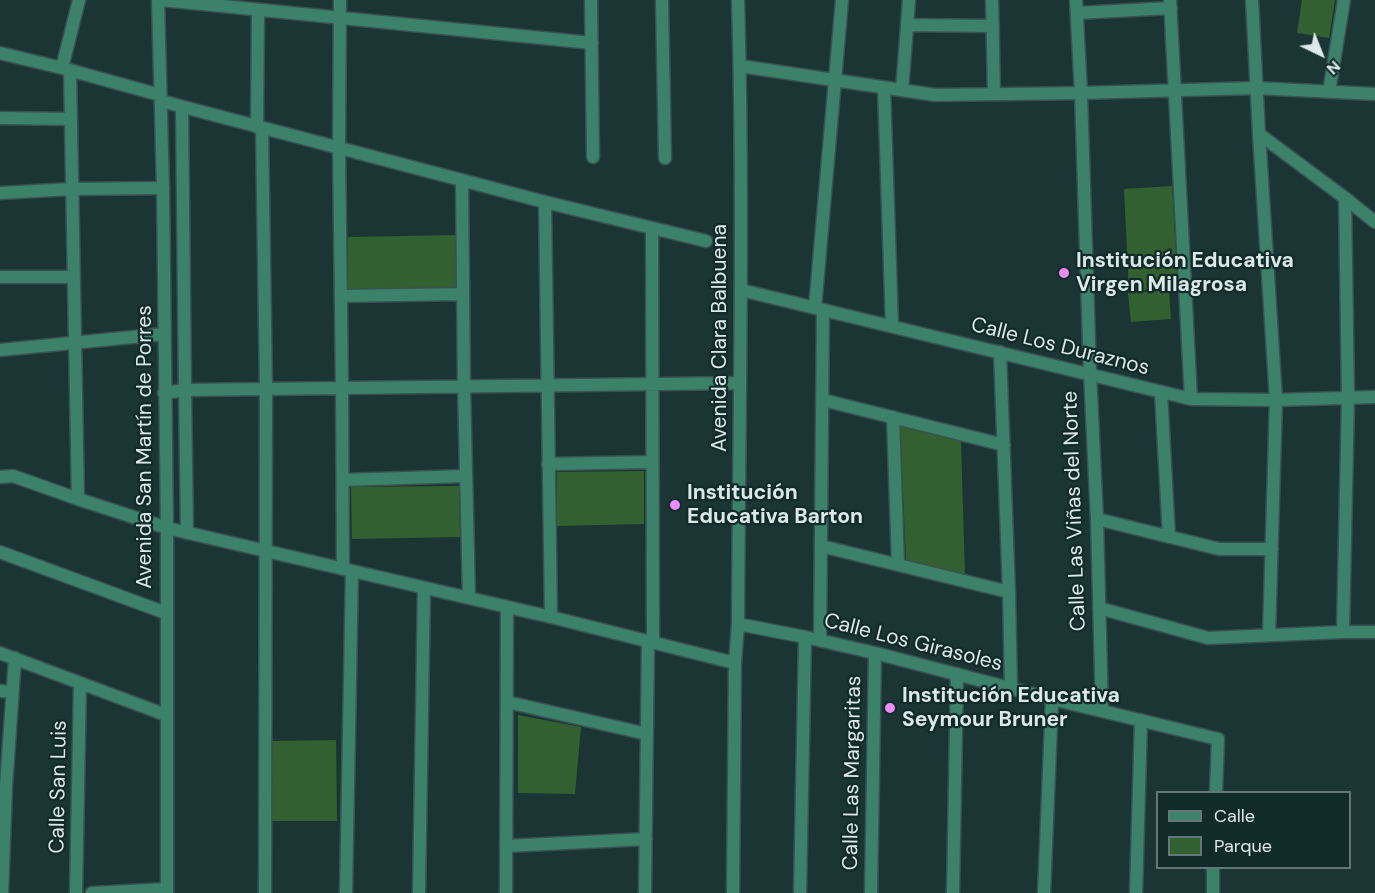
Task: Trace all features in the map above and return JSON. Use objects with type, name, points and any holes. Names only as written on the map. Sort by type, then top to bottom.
[{"type":"street","points":[[78,0],[66,69],[71,120],[78,499]]},
{"type":"street","points":[[160,0],[592,43]]},
{"type":"street","name":"Avenida San Martín de Porres","points":[[160,0],[166,528],[167,891]]},
{"type":"street","points":[[340,0],[339,148],[343,480],[347,570],[346,893]]},
{"type":"street","points":[[591,0],[593,157]]},
{"type":"street","points":[[662,0],[665,158]]},
{"type":"street","name":"Avenida Clara Balbuena","points":[[733,893],[741,290],[738,0]]},
{"type":"street","points":[[820,640],[823,400],[819,309],[842,0]]},
{"type":"street","points":[[902,90],[909,0]]},
{"type":"street","points":[[992,0],[994,94]]},
{"type":"street","points":[[1252,0],[1276,400],[1269,635]]},
{"type":"street","points":[[1329,92],[1344,0]]},
{"type":"street","points":[[1077,6],[1170,4],[1191,399]]},
{"type":"street","name":"Calle Las Viñas del Norte","points":[[1077,6],[1097,519],[1102,711]]},
{"type":"street","points":[[258,10],[266,389],[265,893]]},
{"type":"street","points":[[908,25],[993,26]]},
{"type":"street","points":[[0,53],[66,69],[182,107],[260,128],[706,241]]},
{"type":"street","points":[[740,66],[935,95],[1256,88],[1375,94]]},
{"type":"street","points":[[884,88],[892,326]]},
{"type":"street","points":[[182,107],[187,533]]},
{"type":"street","points":[[0,118],[71,120]]},
{"type":"street","points":[[1259,134],[1375,222]]},
{"type":"street","points":[[462,180],[469,598]]},
{"type":"street","points":[[0,193],[163,188]]},
{"type":"street","points":[[1343,632],[1348,397],[1345,198]]},
{"type":"street","points":[[545,202],[551,617]]},
{"type":"street","points":[[645,893],[652,462],[652,228]]},
{"type":"street","points":[[0,277],[74,277]]},
{"type":"street","name":"Calle Los Duraznos","points":[[741,290],[1191,399],[1276,400],[1375,397]]},
{"type":"street","points":[[341,297],[463,294]]},
{"type":"street","points":[[0,350],[164,334]]},
{"type":"street","points":[[1000,352],[1011,688]]},
{"type":"street","points":[[164,393],[184,390],[740,383]]},
{"type":"street","points":[[1161,392],[1169,537]]},
{"type":"street","points":[[823,400],[1004,445]]},
{"type":"street","points":[[893,417],[898,564]]},
{"type":"street","points":[[548,464],[652,462]]},
{"type":"street","points":[[0,477],[14,476],[166,528],[551,617],[735,663]]},
{"type":"street","points":[[343,480],[466,476]]},
{"type":"street","points":[[1097,519],[1219,549],[1272,549]]},
{"type":"street","points":[[821,546],[1009,592]]},
{"type":"street","points":[[0,552],[166,613]]},
{"type":"street","points":[[419,893],[424,588]]},
{"type":"street","points":[[506,893],[507,607]]},
{"type":"street","points":[[1099,608],[1208,638],[1375,632]]},
{"type":"street","name":"Calle Los Girasoles","points":[[738,624],[875,653],[1218,739],[1216,791]]},
{"type":"street","points":[[800,893],[806,637]]},
{"type":"street","points":[[0,653],[166,715]]},
{"type":"street","name":"Calle Las Margaritas","points":[[871,893],[875,653]]},
{"type":"street","points":[[2,893],[6,692],[15,658]]},
{"type":"street","points":[[952,893],[957,674]]},
{"type":"street","name":"Calle San Luis","points":[[76,893],[80,683]]},
{"type":"street","points":[[1044,893],[1052,699]]},
{"type":"street","points":[[507,702],[647,734]]},
{"type":"street","points":[[1136,893],[1140,720]]},
{"type":"street","points":[[506,846],[646,839]]},
{"type":"street","points":[[1213,893],[1214,869]]},
{"type":"street","points":[[92,893],[167,891]]},
{"type":"green space","points":[[1302,0],[1335,0],[1329,38],[1297,33]]},
{"type":"green space","points":[[1172,186],[1178,288],[1129,291],[1124,189]]},
{"type":"green space","points":[[457,235],[457,288],[348,289],[348,237]]},
{"type":"green space","points":[[1169,290],[1171,319],[1131,322],[1128,293]]},
{"type":"green space","points":[[900,425],[961,441],[965,576],[906,561]]},
{"type":"green space","points":[[644,471],[644,524],[557,526],[557,472]]},
{"type":"green space","points":[[459,486],[460,537],[352,539],[351,487]]},
{"type":"green space","points":[[518,715],[581,727],[575,794],[518,793]]},
{"type":"green space","points":[[336,740],[337,821],[272,821],[272,741]]},
{"type":"place","name":"Institución Educativa Virgen Milagrosa","points":[[1064,273]]},
{"type":"place","name":"Institución Educativa Barton","points":[[675,505]]},
{"type":"place","name":"Institución Educativa Seymour Bruner","points":[[890,708]]}]
